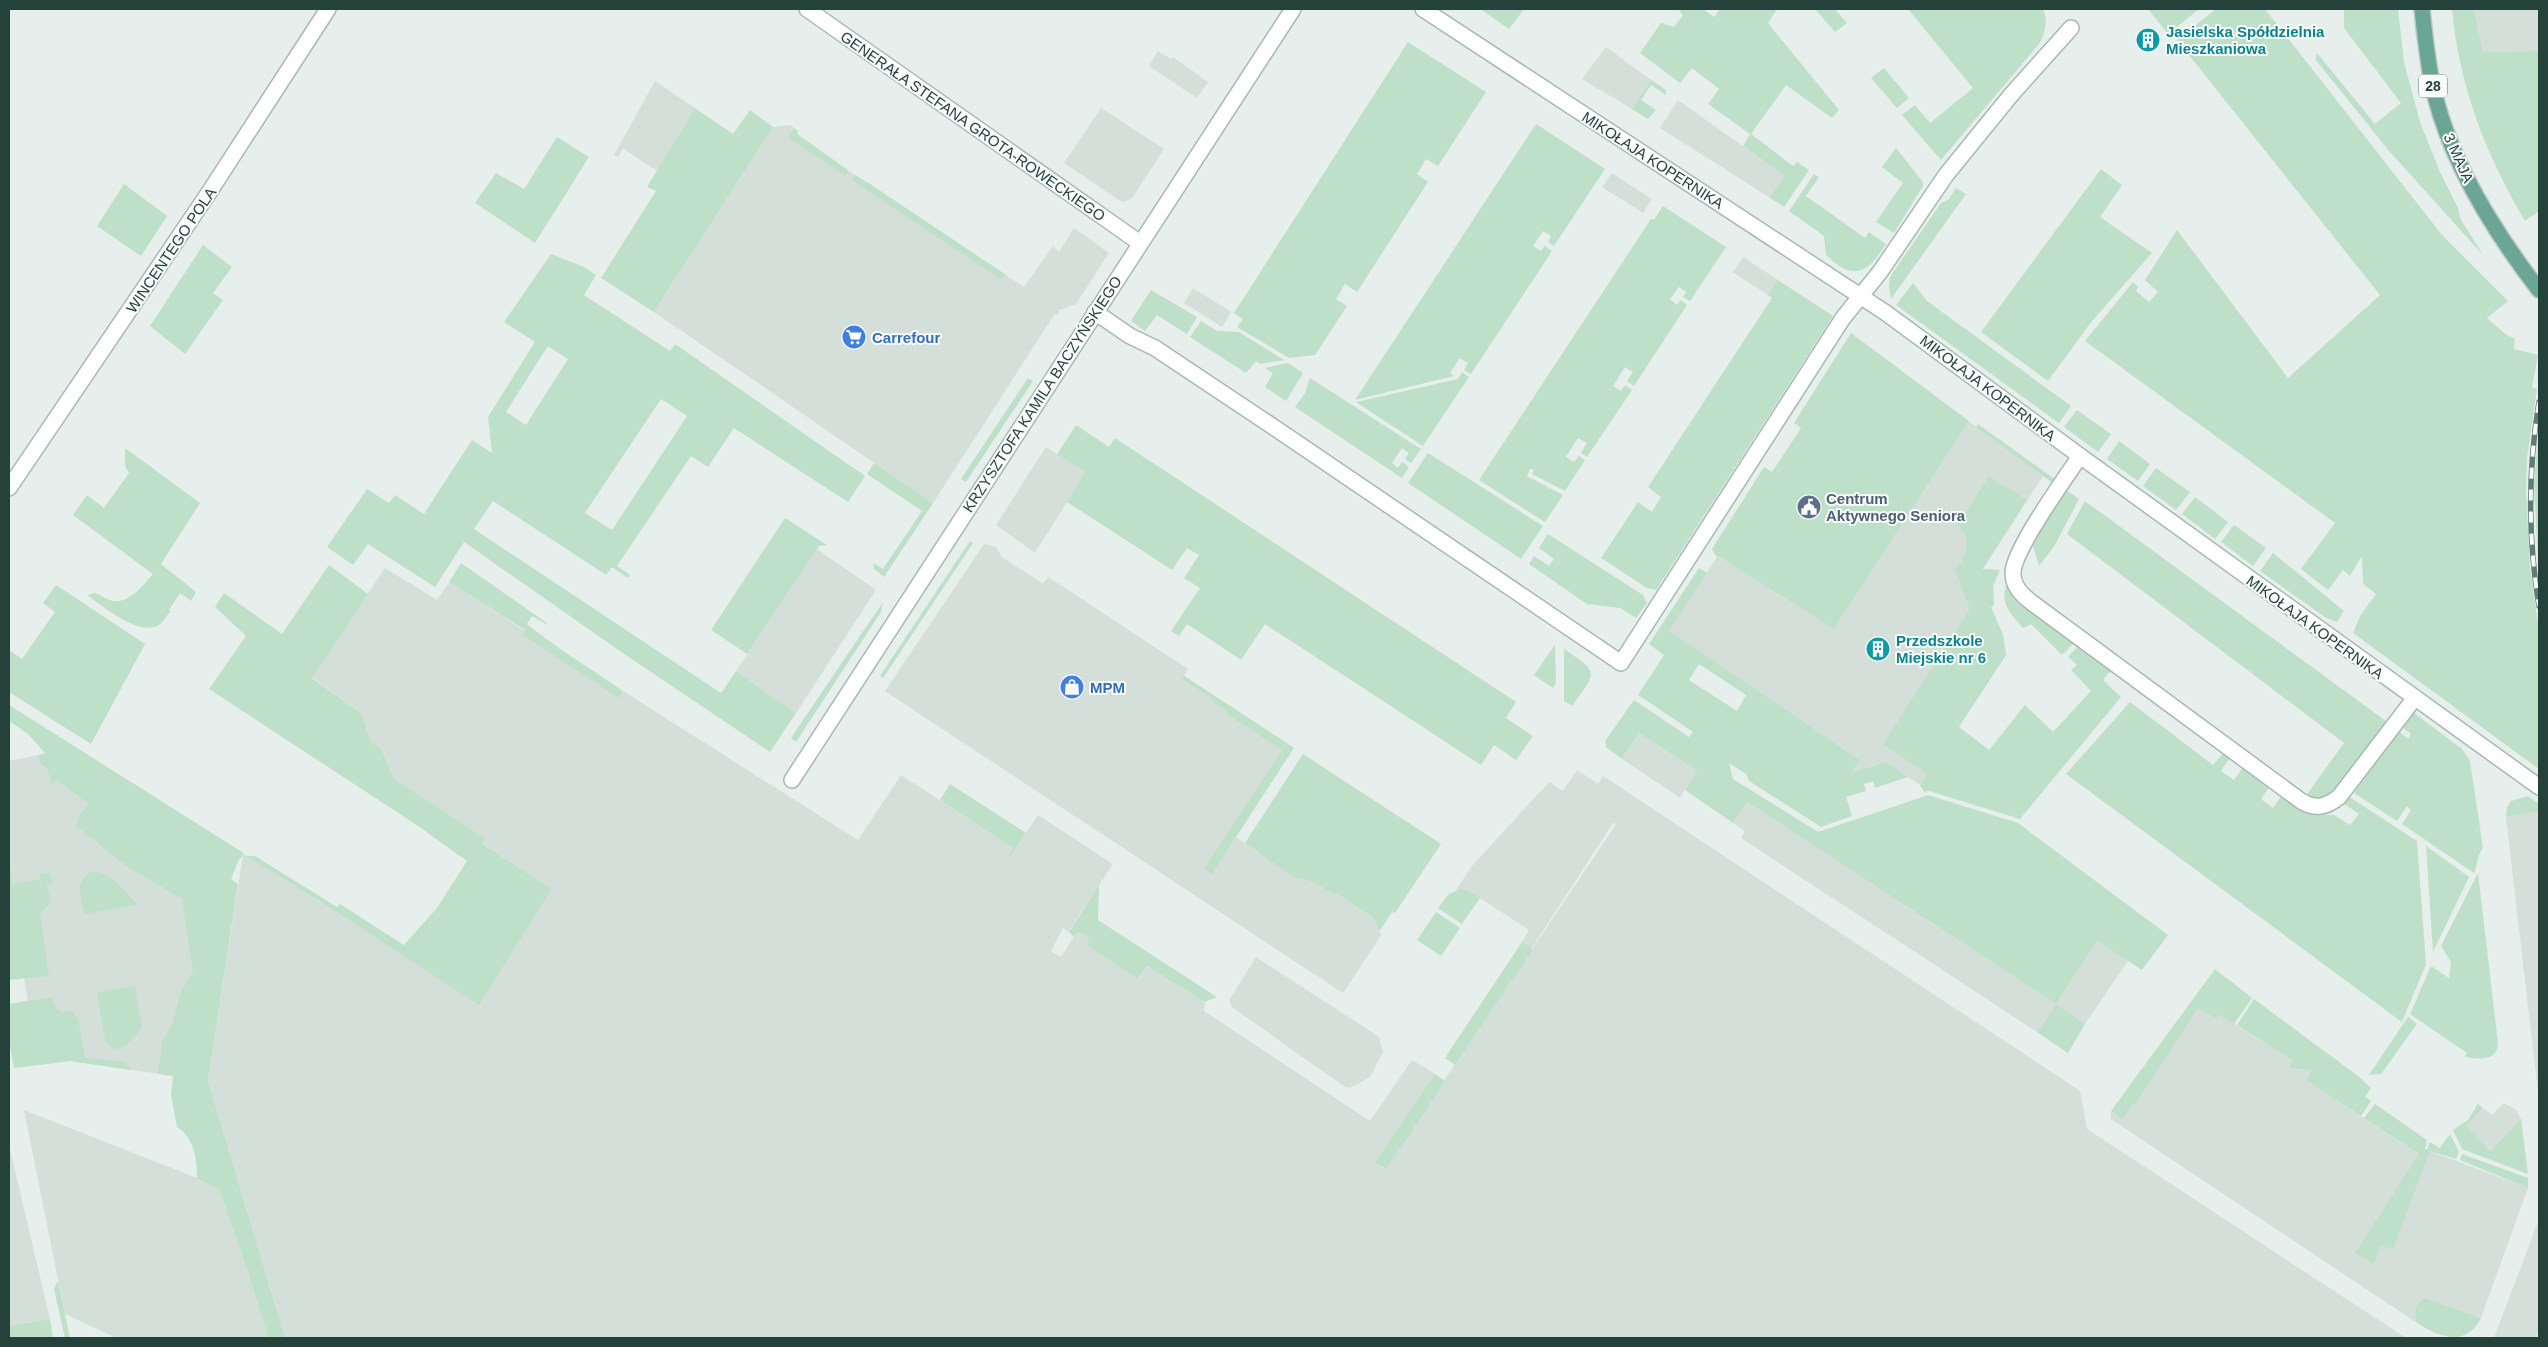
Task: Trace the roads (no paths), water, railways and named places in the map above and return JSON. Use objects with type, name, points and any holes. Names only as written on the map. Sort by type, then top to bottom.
[{"type":"main road","name":"3 MAJA","points":[[2422,9],[2435,96],[2448,136],[2458,160],[2503,243],[2539,290]]},
{"type":"street","name":"WINCENTEGO POLA","points":[[9,488],[210,191],[328,9]]},
{"type":"street","name":"GENERAŁA STEFANA GROTA-ROWECKIEGO","points":[[807,9],[1140,243]]},
{"type":"street","name":"KRZYSZTOFA KAMILA BACZYŃSKIEGO","points":[[792,780],[1293,9]]},
{"type":"street","name":"MIKOŁAJA KOPERNIKA","points":[[1422,9],[1886,313],[2414,699],[2539,787]]},
{"type":"street","points":[[1095,312],[1130,336],[1155,348],[1621,663],[1843,318],[1899,245],[1946,175],[2005,102],[2071,28]]},
{"type":"street","points":[[2080,456],[2019,554],[2013,570],[2018,589],[2030,602],[2301,801],[2320,807],[2330,804],[2339,798],[2414,699]]},
{"type":"railway","points":[[2539,402],[2531,478],[2531,530],[2539,606]]},
{"type":"place","name":"Jasielska Spółdzielnia Mieszkaniowa","points":[[2148,40]]},
{"type":"place","name":"Carrefour","points":[[854,337]]},
{"type":"place","name":"Centrum Aktywnego Seniora","points":[[1809,507]]},
{"type":"place","name":"Przedszkole Miejskie nr 6","points":[[1878,649]]},
{"type":"place","name":"MPM","points":[[1072,687]]}]
